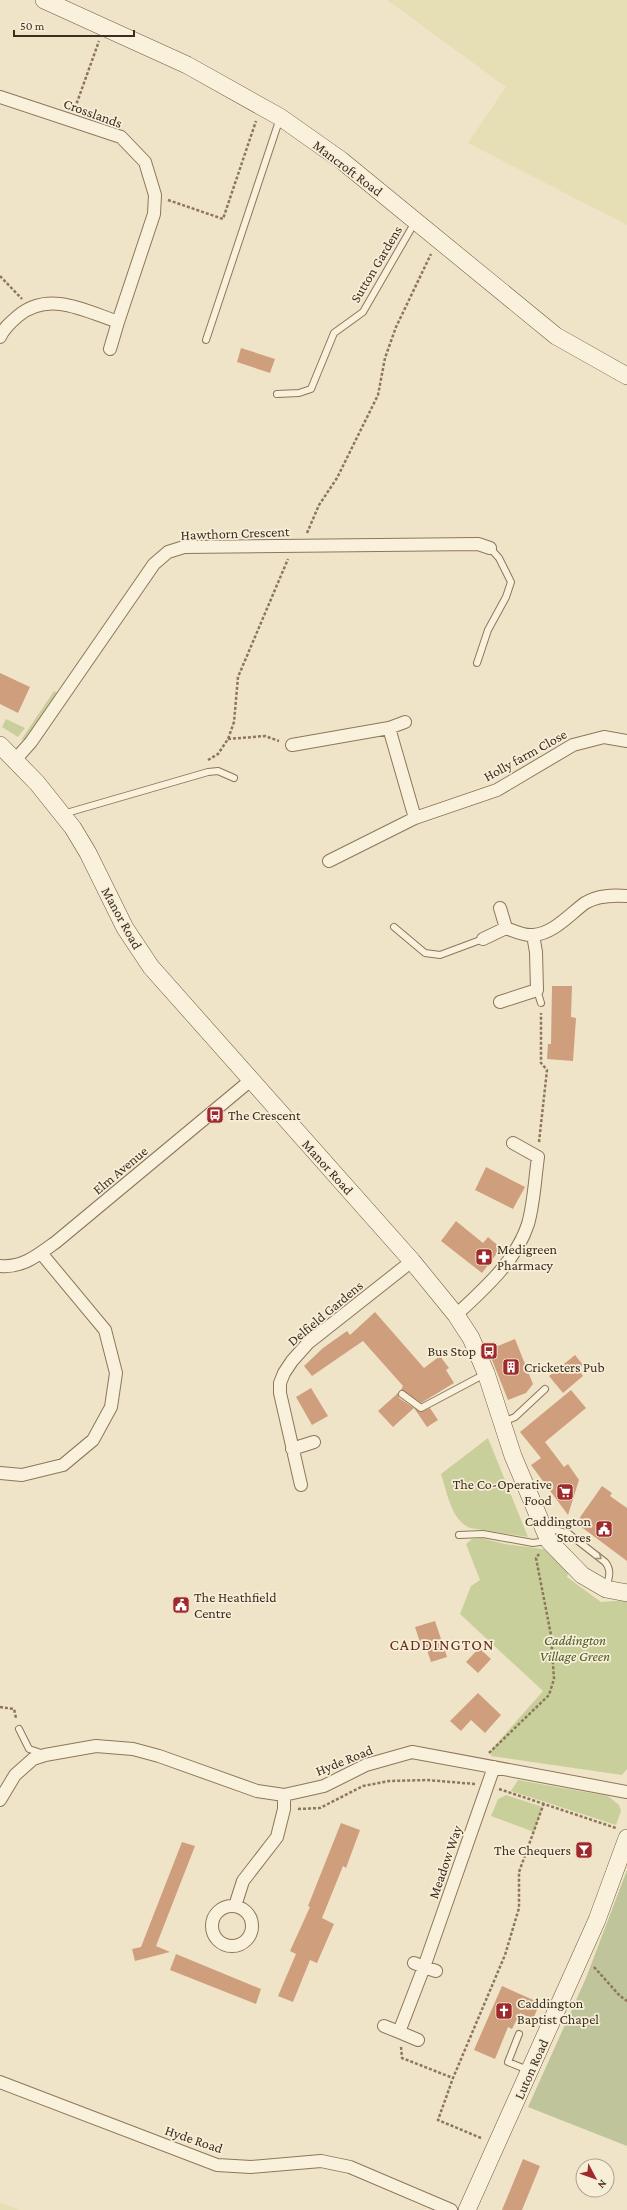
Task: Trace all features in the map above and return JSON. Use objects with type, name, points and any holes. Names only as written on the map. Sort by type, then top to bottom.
[{"type":"street","name":"Mancroft Road","points":[[44,0],[187,65],[280,117],[341,160],[556,336],[627,376]]},
{"type":"street","name":"Crosslands","points":[[0,97],[120,137],[145,162],[155,195],[154,214],[110,349]]},
{"type":"street","points":[[0,337],[10,323],[30,307],[55,303],[66,304],[118,322]]},
{"type":"street","name":"Hawthorn Crescent","points":[[15,760],[31,742],[154,564],[162,556],[184,547],[478,544],[490,548]]},
{"type":"street","points":[[292,745],[389,728],[405,722]]},
{"type":"street","points":[[389,728],[415,818]]},
{"type":"street","name":"Holly farm Close","points":[[329,861],[415,818],[497,790],[573,744],[604,737],[627,740]]},
{"type":"street","name":"Manor Road","points":[[0,745],[62,814],[88,853],[124,928],[151,967],[412,1261],[456,1315],[471,1338],[486,1373],[502,1422],[545,1534],[582,1575],[606,1589],[627,1593]]},
{"type":"street","points":[[483,939],[506,928],[533,935],[546,931],[586,903],[597,898],[612,895],[627,896]]},
{"type":"street","points":[[500,908],[506,928]]},
{"type":"street","points":[[500,1002],[537,990],[536,952],[533,935]]},
{"type":"street","name":"Elm Avenue","points":[[0,1266],[14,1267],[25,1264],[41,1253],[252,1080]]},
{"type":"street","points":[[456,1315],[488,1285],[514,1252],[528,1224],[538,1157],[513,1143]]},
{"type":"street","points":[[0,1473],[22,1475],[63,1465],[93,1440],[111,1407],[116,1373],[105,1330],[41,1253]]},
{"type":"street","name":"Delfield Gardens","points":[[301,1485],[280,1393],[280,1383],[292,1361],[308,1343],[412,1261]]},
{"type":"street","points":[[292,1448],[314,1442]]},
{"type":"street","name":"Hyde Road","points":[[0,1800],[15,1775],[33,1759],[45,1755],[96,1746],[133,1749],[159,1756],[258,1791],[284,1795],[324,1786],[366,1765],[412,1752],[478,1762],[494,1767],[627,1792]]},
{"type":"street","name":"Meadow Way","points":[[399,2032],[425,1967],[494,1767]]},
{"type":"street","points":[[235,1906],[243,1881],[277,1838],[284,1809],[284,1795]]},
{"type":"street","name":"Luton Road","points":[[467,2210],[597,1920],[623,1833]]},
{"type":"street","points":[[384,2026],[418,2040]]},
{"type":"street","name":"Hyde Road","points":[[0,2082],[217,2165],[251,2167],[321,2161],[350,2167],[451,2210]]},
{"type":"lane","points":[[206,340],[280,117]]},
{"type":"lane","name":"Sutton Gardens","points":[[278,394],[298,393],[311,389],[334,333],[363,312],[416,220]]},
{"type":"lane","points":[[477,663],[488,630],[506,596],[511,582],[499,558],[490,548]]},
{"type":"lane","points":[[62,814],[208,772],[218,771],[234,778]]},
{"type":"lane","points":[[394,927],[425,953],[432,954],[447,953],[483,939]]},
{"type":"lane","points":[[537,990],[541,1003]]},
{"type":"lane","points":[[402,1394],[421,1408],[486,1373]]},
{"type":"lane","points":[[502,1422],[515,1417],[545,1389]]},
{"type":"lane","points":[[459,1535],[493,1535],[533,1543],[545,1534],[559,1530],[569,1534],[609,1566],[610,1574],[606,1589]]},
{"type":"lane","points":[[19,1729],[29,1749],[45,1755]]},
{"type":"lane","points":[[519,2034],[508,2062],[530,2070]]},
{"type":"path","points":[[71,120],[104,26]]},
{"type":"path","points":[[155,195],[223,219],[261,106]]},
{"type":"path","points":[[205,762],[218,754],[228,739],[234,722],[238,677],[290,556],[301,546],[319,505],[337,478],[351,446],[378,395],[385,358],[396,327],[438,238]]},
{"type":"path","points":[[0,276],[30,307]]},
{"type":"path","points":[[228,739],[266,736],[292,745]]},
{"type":"path","points":[[538,1157],[547,1070],[541,1063],[541,1003]]},
{"type":"path","points":[[478,1762],[496,1748],[549,1695],[554,1679],[551,1635],[536,1558],[545,1534]]},
{"type":"path","points":[[0,1707],[14,1709],[19,1729]]},
{"type":"path","points":[[284,1809],[320,1808],[364,1786],[389,1781],[427,1780],[488,1786],[544,1803],[623,1833]]},
{"type":"path","points":[[497,2144],[438,2120],[453,2078],[504,1955],[520,1908],[519,1872],[544,1803]]},
{"type":"path","points":[[580,1959],[594,1967],[620,1996],[627,2000]]},
{"type":"path","points":[[399,2032],[402,2058],[453,2078]]},
{"type":"shaded area","points":[[387,0],[627,0],[627,225],[468,143],[506,87]]},
{"type":"shaded area","points":[[0,2202],[20,2210],[0,2210]]},
{"type":"green space","points":[[54,691],[57,693],[25,739],[21,740]]},
{"type":"green space","points":[[6,719],[25,728],[18,737],[2,727]]},
{"type":"green space","points":[[488,1438],[528,1537],[470,1528],[458,1519],[451,1505],[441,1474]]},
{"type":"green space","name":"Caddington Village Green","points":[[481,1538],[505,1544],[551,1550],[570,1566],[567,1577],[601,1602],[627,1600],[627,1769],[622,1775],[491,1756],[492,1749],[543,1691],[460,1614],[471,1586],[480,1580],[466,1544],[472,1539]]},
{"type":"green space","points":[[518,1780],[608,1796],[619,1805],[621,1811],[616,1825],[511,1791]]},
{"type":"green space","points":[[506,1795],[543,1807],[534,1832],[491,1816],[498,1799]]},
{"type":"green space","points":[[627,1870],[627,2146],[528,2107],[586,1978]]},
{"type":"building","points":[[241,348],[275,359],[270,373],[237,362]]},
{"type":"building","points":[[0,673],[30,687],[18,713],[0,704]]},
{"type":"building","points":[[552,986],[572,986],[571,1017],[576,1018],[573,1061],[547,1059],[548,1044],[551,1044]]},
{"type":"building","points":[[486,1167],[525,1187],[513,1209],[475,1190]]},
{"type":"building","points":[[456,1221],[483,1243],[488,1237],[501,1248],[482,1273],[441,1241]]},
{"type":"building","points":[[375,1312],[424,1368],[440,1356],[449,1368],[446,1370],[454,1383],[421,1403],[401,1390],[403,1386],[363,1341],[312,1376],[304,1366],[323,1348],[347,1331],[350,1335]]},
{"type":"building","name":"Cricketers Pub","points":[[515,1339],[533,1384],[526,1393],[508,1400],[488,1350]]},
{"type":"building","points":[[575,1355],[583,1365],[578,1369],[583,1376],[563,1393],[549,1376]]},
{"type":"building","points":[[311,1388],[328,1416],[312,1425],[296,1397]]},
{"type":"building","points":[[571,1390],[586,1408],[545,1442],[564,1467],[568,1464],[579,1480],[568,1515],[531,1465],[541,1458],[520,1432]]},
{"type":"building","points":[[398,1393],[399,1398],[414,1408],[393,1427],[378,1411]]},
{"type":"building","points":[[414,1408],[421,1412],[430,1408],[438,1420],[427,1427]]},
{"type":"building","points":[[602,1486],[612,1493],[610,1496],[627,1508],[627,1561],[576,1523]]},
{"type":"building","points":[[435,1621],[447,1657],[431,1662],[425,1644],[421,1645],[415,1627]]},
{"type":"building","points":[[479,1648],[491,1659],[478,1673],[466,1662]]},
{"type":"building","points":[[478,1693],[501,1715],[485,1733],[471,1720],[461,1731],[450,1721]]},
{"type":"building","points":[[341,1823],[360,1830],[346,1868],[343,1866],[322,1918],[334,1924],[317,1963],[310,1960],[293,2002],[278,1996],[296,1954],[290,1951],[310,1907],[308,1906]]},
{"type":"building","points":[[182,1842],[195,1846],[156,1946],[170,1952],[135,1961],[132,1949],[141,1947]]},
{"type":"building","points":[[176,1954],[261,1989],[256,2004],[170,1970]]},
{"type":"building","points":[[502,1986],[540,2003],[533,2019],[520,2013],[512,2029],[508,2027],[495,2059],[474,2050]]},
{"type":"building","points":[[523,2159],[540,2166],[522,2210],[502,2210]]},
{"type":"place","name":"The Crescent","points":[[215,1115]]},
{"type":"place","name":"Medigreen Pharmacy","points":[[484,1257]]},
{"type":"place","name":"Bus Stop","points":[[489,1351]]},
{"type":"place","name":"Cricketers Pub","points":[[511,1367]]},
{"type":"place","name":"The Co-Operative Food","points":[[565,1492]]},
{"type":"place","name":"Caddington Stores","points":[[604,1529]]},
{"type":"place","name":"The Heathfield Centre","points":[[181,1605]]},
{"type":"place","name":"The Chequers","points":[[584,1850]]},
{"type":"place","name":"Caddington Baptist Chapel","points":[[504,2011]]},
{"type":"district","name":"CADDINGTON","points":[[442,1644]]}]
